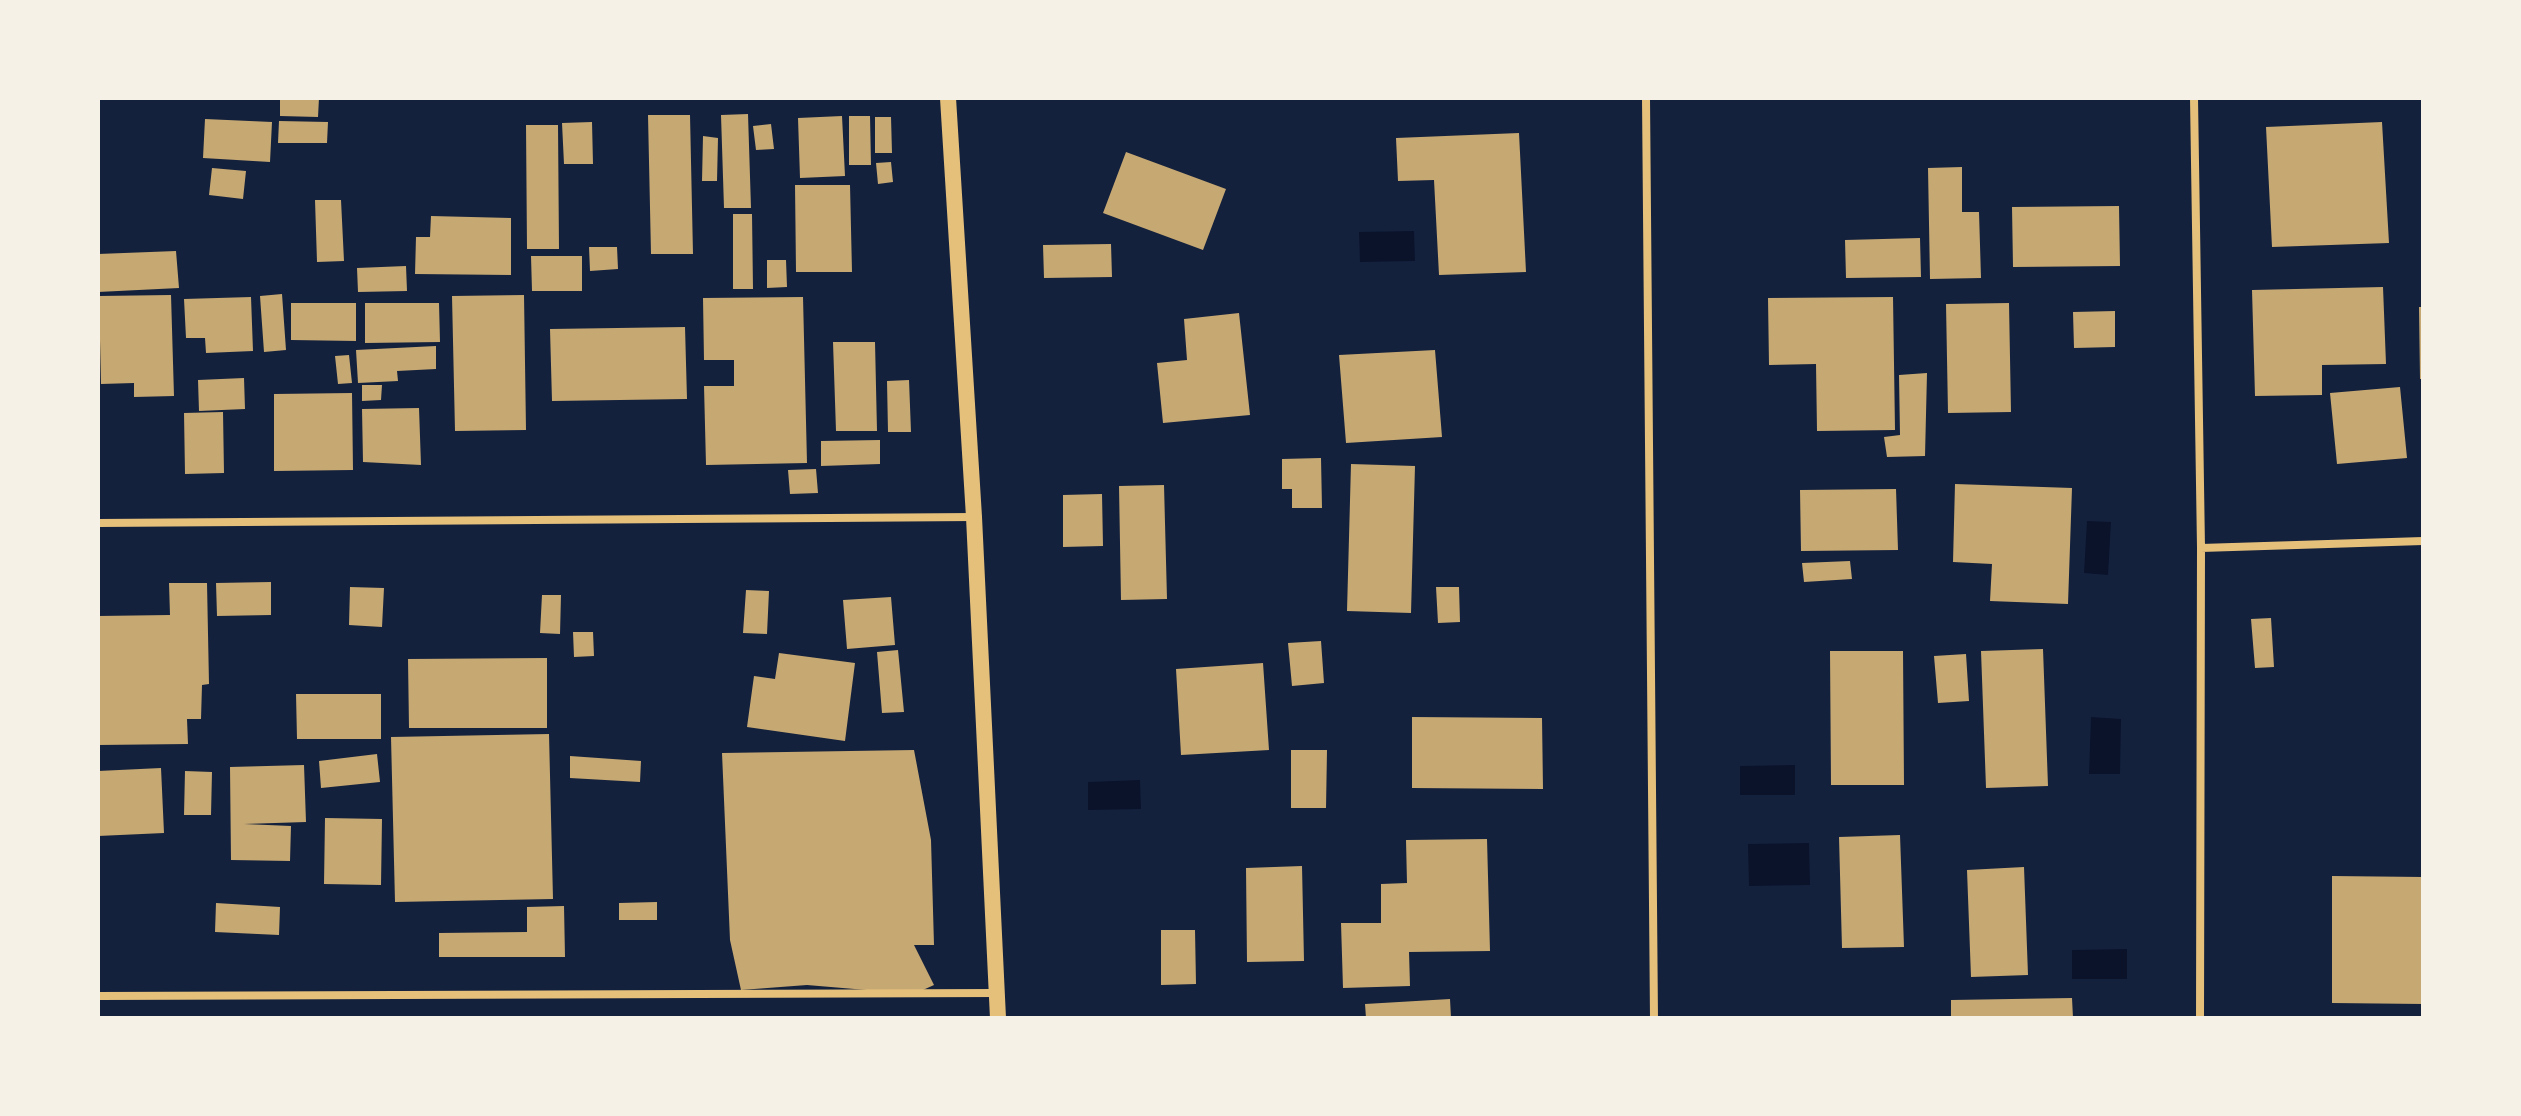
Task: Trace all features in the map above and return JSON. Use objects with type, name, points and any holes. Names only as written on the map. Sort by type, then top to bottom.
[{"type":"main road","points":[[948,98],[974,517],[998,1018]]},
{"type":"street","points":[[1646,98],[1654,1018]]},
{"type":"street","points":[[2194,98],[2201,548],[2200,1018]]},
{"type":"street","points":[[98,523],[974,517]]},
{"type":"street","points":[[2201,548],[2423,541]]},
{"type":"street","points":[[98,996],[997,993]]},
{"type":"water","points":[[1414,231],[1415,261],[1360,262],[1359,232]]},
{"type":"water","points":[[2087,521],[2111,522],[2108,575],[2084,573]]},
{"type":"water","points":[[2091,717],[2121,719],[2120,774],[2089,774]]},
{"type":"water","points":[[1795,765],[1795,795],[1740,795],[1740,766]]},
{"type":"water","points":[[1140,780],[1141,809],[1088,810],[1088,782]]},
{"type":"water","points":[[1809,843],[1810,885],[1749,886],[1748,844]]},
{"type":"water","points":[[2127,949],[2127,979],[2072,979],[2072,950]]},
{"type":"building","points":[[280,98],[319,98],[318,117],[280,116]]},
{"type":"building","points":[[748,114],[751,208],[724,208],[721,115]]},
{"type":"building","points":[[648,115],[690,115],[693,254],[651,254]]},
{"type":"building","points":[[842,116],[845,176],[800,178],[798,118]]},
{"type":"building","points":[[849,116],[870,116],[871,165],[849,165]]},
{"type":"building","points":[[875,117],[891,117],[892,153],[875,153]]},
{"type":"building","points":[[205,119],[272,122],[270,162],[203,158]]},
{"type":"building","points":[[279,121],[328,122],[327,143],[278,143]]},
{"type":"building","points":[[592,122],[593,164],[564,164],[562,123]]},
{"type":"building","points":[[2382,122],[2389,243],[2272,247],[2266,127]]},
{"type":"building","points":[[771,124],[774,149],[756,150],[753,126]]},
{"type":"building","points":[[526,125],[558,125],[559,249],[527,249]]},
{"type":"building","points":[[1519,133],[1526,272],[1439,275],[1434,180],[1398,181],[1396,138]]},
{"type":"building","points":[[703,136],[718,138],[717,181],[702,181]]},
{"type":"building","points":[[1126,152],[1226,189],[1203,250],[1103,213]]},
{"type":"building","points":[[891,162],[893,182],[878,184],[876,163]]},
{"type":"building","points":[[1962,167],[1962,212],[1979,212],[1981,278],[1930,279],[1928,168]]},
{"type":"building","points":[[212,168],[246,171],[243,199],[209,195]]},
{"type":"building","points":[[795,185],[850,185],[852,272],[796,272]]},
{"type":"building","points":[[315,200],[341,200],[344,261],[317,262]]},
{"type":"building","points":[[2119,206],[2120,266],[2013,267],[2012,207]]},
{"type":"building","points":[[733,214],[752,214],[753,289],[733,289]]},
{"type":"building","points":[[431,216],[511,218],[511,275],[415,274],[416,237],[430,237]]},
{"type":"building","points":[[1920,238],[1921,277],[1846,278],[1845,240]]},
{"type":"building","points":[[1111,244],[1112,277],[1044,278],[1043,245]]},
{"type":"building","points":[[589,247],[617,247],[618,269],[590,271]]},
{"type":"building","points":[[176,251],[179,288],[98,292],[98,254]]},
{"type":"building","points":[[531,256],[582,256],[582,291],[532,291]]},
{"type":"building","points":[[767,260],[786,260],[787,287],[767,288]]},
{"type":"building","points":[[406,266],[407,291],[358,292],[357,268]]},
{"type":"building","points":[[2383,287],[2386,364],[2322,365],[2322,395],[2255,396],[2252,290]]},
{"type":"building","points":[[282,294],[286,350],[264,352],[260,296]]},
{"type":"building","points":[[171,295],[174,396],[134,397],[134,383],[101,384],[99,296]]},
{"type":"building","points":[[524,295],[526,430],[455,431],[452,296]]},
{"type":"building","points":[[251,297],[253,351],[206,353],[205,338],[186,338],[184,299]]},
{"type":"building","points":[[803,297],[807,463],[706,465],[704,386],[734,386],[734,360],[704,360],[703,298]]},
{"type":"building","points":[[1893,297],[1895,430],[1817,431],[1816,364],[1769,365],[1768,298]]},
{"type":"building","points":[[291,303],[356,303],[356,341],[291,340]]},
{"type":"building","points":[[365,303],[439,303],[440,342],[365,343]]},
{"type":"building","points":[[2009,303],[2011,412],[1948,413],[1946,304]]},
{"type":"building","points":[[2419,307],[2423,307],[2423,379],[2420,379]]},
{"type":"building","points":[[2115,311],[2115,347],[2074,348],[2073,312]]},
{"type":"building","points":[[1239,313],[1250,415],[1163,423],[1157,363],[1187,360],[1184,319]]},
{"type":"building","points":[[685,327],[687,399],[552,401],[550,329]]},
{"type":"building","points":[[833,342],[875,342],[877,431],[836,431]]},
{"type":"building","points":[[436,346],[436,369],[397,371],[398,381],[358,383],[356,350]]},
{"type":"building","points":[[1435,350],[1442,437],[1346,443],[1339,355]]},
{"type":"building","points":[[349,355],[352,383],[338,384],[335,356]]},
{"type":"building","points":[[1927,373],[1925,456],[1887,457],[1884,437],[1900,435],[1899,375]]},
{"type":"building","points":[[244,378],[245,409],[199,411],[198,380]]},
{"type":"building","points":[[909,380],[911,432],[888,432],[887,381]]},
{"type":"building","points":[[362,385],[382,385],[381,400],[362,401]]},
{"type":"building","points":[[2400,387],[2407,458],[2337,464],[2330,393]]},
{"type":"building","points":[[352,393],[353,470],[274,471],[274,394]]},
{"type":"building","points":[[419,408],[421,465],[363,462],[362,409]]},
{"type":"building","points":[[223,412],[224,473],[185,474],[184,413]]},
{"type":"building","points":[[880,440],[880,464],[821,466],[821,441]]},
{"type":"building","points":[[1321,458],[1322,508],[1292,508],[1292,489],[1282,489],[1282,459]]},
{"type":"building","points":[[1351,464],[1415,466],[1411,613],[1347,611]]},
{"type":"building","points":[[816,469],[818,493],[790,494],[788,470]]},
{"type":"building","points":[[1955,484],[2072,488],[2068,604],[1990,601],[1992,564],[1953,562]]},
{"type":"building","points":[[1164,485],[1167,599],[1121,600],[1119,486]]},
{"type":"building","points":[[1896,489],[1898,550],[1801,551],[1800,490]]},
{"type":"building","points":[[1102,494],[1103,546],[1063,547],[1063,495]]},
{"type":"building","points":[[1850,561],[1852,579],[1804,582],[1802,563]]},
{"type":"building","points":[[271,582],[271,615],[217,616],[216,583]]},
{"type":"building","points":[[169,583],[207,583],[209,684],[202,685],[201,719],[187,719],[188,744],[98,745],[98,616],[170,615]]},
{"type":"building","points":[[350,587],[384,588],[382,627],[349,625]]},
{"type":"building","points":[[1436,587],[1459,587],[1460,622],[1438,623]]},
{"type":"building","points":[[746,590],[769,591],[767,634],[743,633]]},
{"type":"building","points":[[542,595],[561,595],[560,634],[540,633]]},
{"type":"building","points":[[891,597],[895,645],[847,649],[843,600]]},
{"type":"building","points":[[2271,618],[2274,667],[2255,668],[2251,619]]},
{"type":"building","points":[[573,632],[593,632],[594,656],[574,657]]},
{"type":"building","points":[[1321,641],[1324,683],[1292,686],[1288,643]]},
{"type":"building","points":[[2043,649],[2048,786],[1986,788],[1981,651]]},
{"type":"building","points":[[898,650],[904,712],[882,713],[877,652]]},
{"type":"building","points":[[1830,651],[1903,651],[1904,785],[1831,785]]},
{"type":"building","points":[[779,653],[855,663],[845,741],[747,727],[754,676],[775,679]]},
{"type":"building","points":[[1966,654],[1969,701],[1938,703],[1934,656]]},
{"type":"building","points":[[547,658],[547,728],[409,728],[408,659]]},
{"type":"building","points":[[1263,663],[1269,750],[1181,755],[1176,669]]},
{"type":"building","points":[[296,694],[381,694],[381,739],[297,739]]},
{"type":"building","points":[[1412,717],[1542,718],[1543,789],[1412,788]]},
{"type":"building","points":[[549,734],[553,899],[395,902],[391,737]]},
{"type":"building","points":[[914,750],[931,840],[934,945],[914,945],[934,985],[914,994],[807,985],[741,990],[730,940],[722,753]]},
{"type":"building","points":[[1291,750],[1327,750],[1326,808],[1291,808]]},
{"type":"building","points":[[377,754],[380,782],[321,788],[319,761]]},
{"type":"building","points":[[570,756],[641,761],[640,782],[570,778]]},
{"type":"building","points":[[304,765],[306,822],[244,824],[291,826],[290,861],[231,860],[230,767]]},
{"type":"building","points":[[161,768],[164,833],[98,836],[98,771]]},
{"type":"building","points":[[185,771],[212,772],[211,815],[184,815]]},
{"type":"building","points":[[325,818],[382,819],[381,885],[324,884]]},
{"type":"building","points":[[1900,835],[1904,947],[1842,948],[1839,837]]},
{"type":"building","points":[[1487,839],[1490,951],[1409,952],[1410,986],[1343,988],[1341,923],[1381,923],[1381,884],[1407,883],[1406,840]]},
{"type":"building","points":[[1302,866],[1304,961],[1247,962],[1246,868]]},
{"type":"building","points":[[2024,867],[2028,975],[1971,977],[1967,870]]},
{"type":"building","points":[[2332,876],[2423,877],[2423,1004],[2332,1003]]},
{"type":"building","points":[[657,902],[657,920],[619,920],[619,903]]},
{"type":"building","points":[[216,903],[280,907],[279,935],[215,932]]},
{"type":"building","points":[[564,906],[565,957],[439,957],[439,933],[527,932],[527,907]]},
{"type":"building","points":[[1161,930],[1195,930],[1196,984],[1161,985]]},
{"type":"building","points":[[2072,998],[2073,1018],[1951,1018],[1951,1000]]},
{"type":"building","points":[[1450,999],[1451,1018],[1366,1018],[1365,1004]]}]
